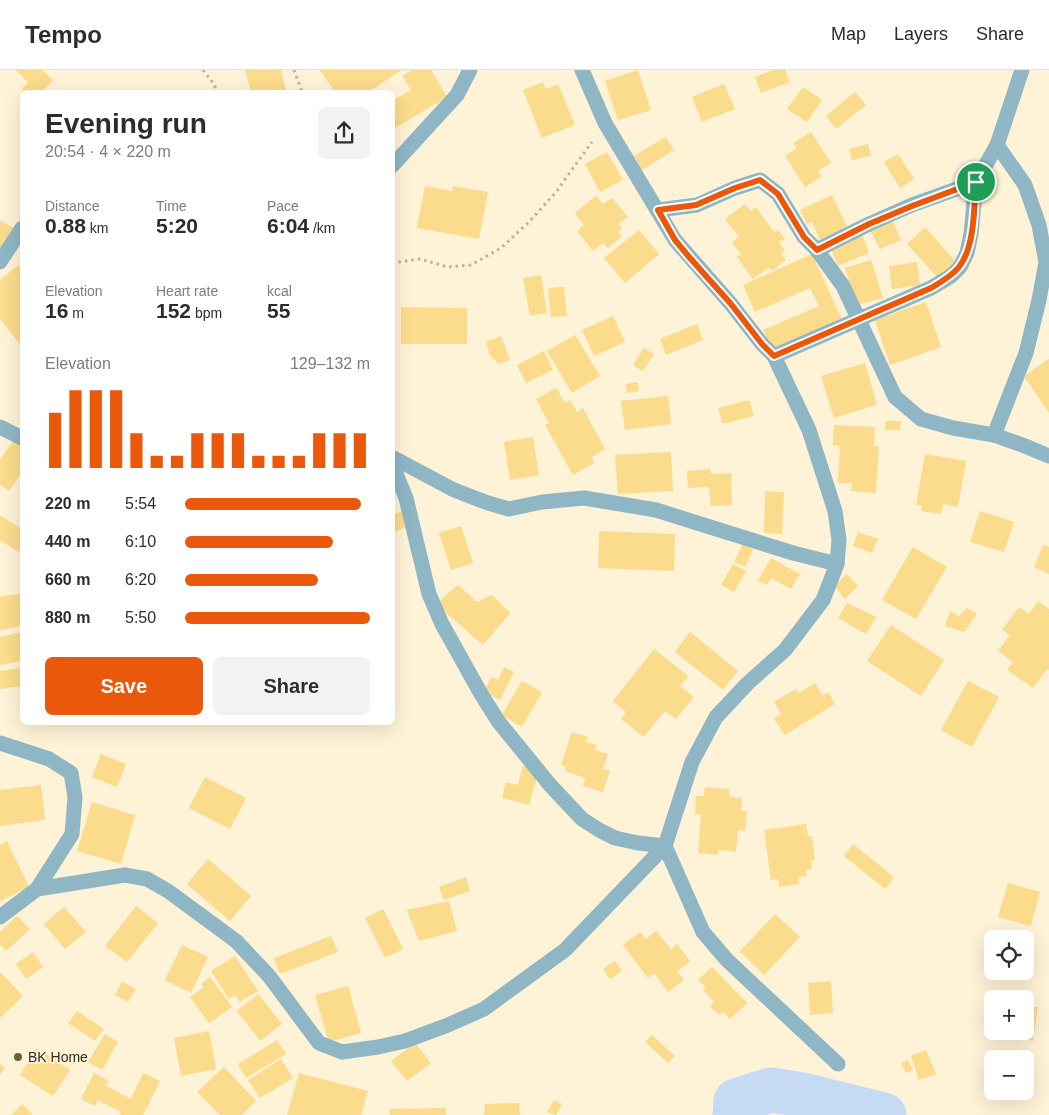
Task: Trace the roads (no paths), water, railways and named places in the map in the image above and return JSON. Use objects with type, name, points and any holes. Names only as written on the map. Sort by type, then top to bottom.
[{"type":"street","points":[[395,163],[457,95],[470,70]]},
{"type":"street","points":[[37,889],[125,875],[147,879],[192,908],[236,941],[269,976],[319,1042],[342,1052],[405,1041],[439,1029],[484,1009],[565,950],[665,846],[692,762],[716,717],[748,683],[785,650],[823,600],[837,564],[839,540],[835,511],[809,430],[774,356],[675,240],[605,123],[582,70]]},
{"type":"street","points":[[774,356],[931,288],[951,276],[960,267],[967,253],[971,234],[976,182],[997,145],[1022,70]]},
{"type":"street","points":[[994,435],[1026,353],[1046,262],[1039,225],[1025,185],[997,145]]},
{"type":"street","points":[[658,210],[696,205],[735,188],[760,180],[778,194],[804,237],[817,250],[843,286],[895,397],[921,419],[953,428],[994,435],[1049,456]]},
{"type":"street","points":[[817,250],[869,224],[976,182]]},
{"type":"street","points":[[0,262],[16,248],[20,235]]},
{"type":"street","points":[[0,428],[20,437]]},
{"type":"street","points":[[395,458],[454,490],[488,503],[509,508],[542,502],[584,498],[656,510],[793,553],[837,564]]},
{"type":"street","points":[[395,471],[406,498],[429,594],[442,624],[498,721],[550,785],[582,819],[615,838],[665,846]]},
{"type":"street","points":[[0,742],[49,759],[71,773],[75,796],[72,834],[37,889],[0,917]]},
{"type":"street","points":[[665,846],[703,932],[727,960],[838,1064]]},
{"type":"waterway","points":[[735,1115],[736,1101],[771,1090],[803,1095],[884,1115]]},
{"type":"place","name":"BK Home","points":[[18,1057]]}]
